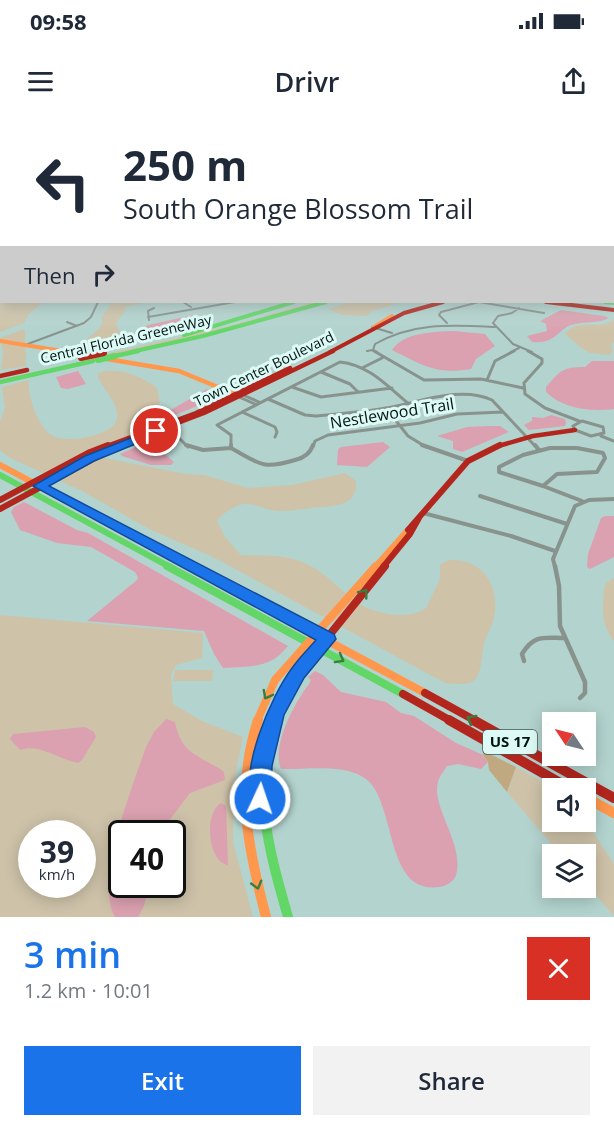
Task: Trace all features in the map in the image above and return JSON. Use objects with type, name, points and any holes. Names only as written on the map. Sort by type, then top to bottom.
[{"type":"main road","points":[[182,336],[289,303]]},
{"type":"main road","name":"Central Florida GreeneWay","points":[[0,376],[182,336],[309,303]]},
{"type":"main road","name":"Central Florida GreeneWay","points":[[0,382],[202,336],[323,303]]},
{"type":"main road","name":"Town Center Boulevard","points":[[375,328],[400,312],[431,303]]},
{"type":"main road","name":"Town Center Boulevard","points":[[0,500],[109,450],[187,420],[404,313],[439,303]]},
{"type":"main road","points":[[560,303],[614,307]]},
{"type":"main road","points":[[568,303],[614,307]]},
{"type":"main road","points":[[582,303],[614,307]]},
{"type":"main road","points":[[0,341],[188,374],[239,395]]},
{"type":"main road","points":[[266,917],[249,858],[243,814],[243,785],[253,727],[275,680],[468,461],[495,444],[524,437],[575,430]]},
{"type":"main road","name":"US 17","points":[[0,465],[328,639],[511,743],[614,798]]},
{"type":"main road","name":"US 17","points":[[0,475],[320,648],[551,778]]},
{"type":"main road","name":"Town Center Boulevard","points":[[0,509],[27,489]]},
{"type":"main road","points":[[288,917],[268,850],[260,799],[262,766],[269,731],[289,686],[417,526],[421,515]]},
{"type":"main road","points":[[596,803],[614,813]]},
{"type":"street","points":[[25,345],[78,327],[87,321],[97,303]]},
{"type":"street","points":[[184,303],[191,308]]},
{"type":"street","points":[[154,308],[148,311],[148,319],[216,303]]},
{"type":"street","points":[[448,324],[439,314],[479,303]]},
{"type":"street","points":[[489,303],[544,313]]},
{"type":"street","points":[[459,308],[466,311]]},
{"type":"street","points":[[519,308],[512,313],[494,318],[493,323],[519,348],[533,352],[542,359],[542,363],[523,388]]},
{"type":"street","points":[[88,311],[93,311]]},
{"type":"street","points":[[67,322],[78,327]]},
{"type":"street","points":[[415,323],[419,327]]},
{"type":"street","points":[[373,350],[375,344],[392,334],[419,327],[448,324],[495,327]]},
{"type":"street","points":[[375,328],[392,334]]},
{"type":"street","points":[[42,333],[46,336]]},
{"type":"street","points":[[487,380],[495,361],[519,348]]},
{"type":"street","points":[[373,350],[382,358],[424,380],[487,380],[523,388]]},
{"type":"street","points":[[367,351],[373,350]]},
{"type":"street","points":[[362,368],[382,358]]},
{"type":"street","points":[[180,439],[187,447],[195,449],[231,448],[231,435],[217,425],[340,362],[362,368],[385,381],[410,404]]},
{"type":"street","points":[[320,371],[350,384],[358,392]]},
{"type":"street","points":[[292,386],[321,398],[392,388]]},
{"type":"street","points":[[523,388],[525,394],[535,403],[579,421],[601,426],[604,430],[600,435]]},
{"type":"street","points":[[239,395],[258,403]]},
{"type":"street","points":[[268,399],[304,415],[316,416],[386,408],[453,396],[484,395],[492,400],[538,450]]},
{"type":"street","points":[[386,408],[408,436],[421,445],[468,461]]},
{"type":"street","points":[[242,411],[275,427],[277,432],[275,437]]},
{"type":"street","name":"Nestlewood Trail","points":[[231,448],[261,464],[273,467],[303,458],[311,451],[315,441],[328,435],[399,426],[457,414],[503,412]]},
{"type":"street","points":[[579,421],[573,426],[575,430],[585,435],[600,435],[614,441]]},
{"type":"street","points":[[543,486],[557,474],[597,472],[605,458],[603,453],[578,447],[538,450],[513,458],[498,469],[503,474],[582,501],[614,500]]},
{"type":"street","points":[[480,496],[567,524]]},
{"type":"street","points":[[580,698],[585,693],[585,682],[565,638],[558,612],[559,586],[553,560],[575,506],[582,501]]},
{"type":"street","points":[[421,515],[512,536],[555,551]]},
{"type":"street","points":[[524,661],[522,654],[529,642],[540,638],[565,638]]},
{"type":"street","points":[[253,727],[269,731]]},
{"type":"shaded area","points":[[0,303],[42,303],[29,314],[24,323],[0,332]]},
{"type":"shaded area","points":[[109,303],[141,303],[125,307],[125,311],[116,323],[120,333],[106,343],[90,346],[87,343],[88,338],[99,329],[103,322],[101,318],[110,306]]},
{"type":"shaded area","points":[[311,303],[319,303],[225,329],[113,355],[105,354],[225,327]]},
{"type":"shaded area","points":[[347,303],[394,303],[372,311],[367,316],[342,315],[328,309]]},
{"type":"shaded area","points":[[561,310],[609,318],[571,325],[551,339],[532,342],[527,336],[547,331],[546,324],[540,321]]},
{"type":"shaded area","points":[[194,315],[208,323],[132,341],[126,339],[148,325]]},
{"type":"shaded area","points":[[614,317],[614,342],[611,344],[613,351],[610,355],[590,353],[565,334],[576,326],[607,323]]},
{"type":"shaded area","points":[[25,330],[26,366],[1,370],[3,352],[0,338]]},
{"type":"shaded area","points":[[454,331],[485,334],[495,346],[476,359],[471,369],[459,371],[439,370],[392,350],[397,344],[412,336]]},
{"type":"shaded area","points":[[592,361],[614,361],[614,409],[596,410],[569,406],[546,392],[546,387],[562,371],[585,367]]},
{"type":"shaded area","points":[[78,371],[86,384],[68,389],[61,388],[56,377]]},
{"type":"shaded area","points":[[105,371],[126,373],[145,380],[157,388],[160,403],[145,428],[102,454],[105,458],[186,474],[204,475],[248,488],[292,485],[345,473],[356,481],[353,496],[348,501],[335,506],[280,511],[244,504],[230,510],[217,521],[225,537],[241,555],[276,556],[301,561],[321,572],[359,604],[378,612],[399,615],[418,612],[426,608],[440,579],[440,565],[443,563],[449,560],[459,560],[481,570],[487,576],[494,592],[495,609],[477,677],[467,683],[445,683],[213,557],[151,530],[82,491],[10,458],[0,450],[0,421],[5,408],[2,387],[29,380],[32,403],[44,428],[55,437],[62,439],[83,438],[104,432],[116,421],[117,413],[114,403],[98,377],[98,373]]},
{"type":"shaded area","points":[[207,389],[221,394],[219,397],[170,415],[169,411]]},
{"type":"shaded area","points":[[551,415],[565,419],[565,426],[529,430],[524,425],[532,421],[532,417],[543,418]]},
{"type":"shaded area","points":[[500,426],[509,432],[462,452],[453,449],[453,441],[437,436],[467,427]]},
{"type":"shaded area","points":[[150,441],[174,462],[171,465],[151,465],[120,454]]},
{"type":"shaded area","points":[[383,442],[390,447],[367,467],[337,465],[338,449],[341,447]]},
{"type":"shaded area","points":[[24,502],[77,530],[88,533],[288,646],[267,663],[223,668],[204,631],[87,621],[138,577],[135,572],[91,547],[57,543],[20,530],[11,512],[14,507]]},
{"type":"shaded area","points":[[614,516],[614,557],[590,569],[587,567],[588,554],[601,518]]},
{"type":"shaded area","points":[[614,578],[614,641],[606,628],[603,607],[605,584]]},
{"type":"shaded area","points":[[0,615],[203,633],[202,658],[176,665],[171,675],[173,704],[202,721],[243,737],[234,782],[233,842],[253,917],[0,917]]},
{"type":"shaded area","points":[[175,670],[213,670],[212,681],[173,681]]},
{"type":"shaded area","points":[[315,671],[323,675],[341,692],[386,702],[401,713],[414,716],[456,743],[481,754],[488,762],[481,769],[458,764],[447,766],[439,780],[437,792],[439,803],[458,863],[456,875],[449,883],[439,887],[421,886],[409,877],[400,863],[376,791],[366,779],[357,774],[336,769],[281,769],[279,749],[286,725],[311,680],[308,677]]},
{"type":"shaded area","points":[[166,719],[175,722],[185,746],[224,772],[225,780],[190,793],[170,820],[122,820],[146,747],[154,732]]},
{"type":"shaded area","points":[[85,727],[94,732],[96,737],[78,763],[42,750],[27,748],[20,750],[10,739],[13,734]]},
{"type":"shaded area","points":[[488,753],[516,767],[507,792],[489,770],[488,762],[482,754]]},
{"type":"shaded area","points":[[516,767],[542,781],[542,832],[593,832],[614,864],[614,916],[596,896],[596,844],[552,844],[507,792]]},
{"type":"shaded area","points":[[221,803],[226,806],[228,865],[221,862],[216,855],[210,836],[212,816]]},
{"type":"shaded area","points":[[110,898],[146,898],[138,917],[115,917]]},
{"type":"traffic: fast","points":[[184,335],[291,303]]},
{"type":"traffic: fast","points":[[115,356],[203,336],[322,303]]},
{"type":"traffic: fast","points":[[98,360],[115,356]]},
{"type":"traffic: fast","points":[[0,382],[93,361]]},
{"type":"traffic: fast","points":[[0,475],[403,694]]},
{"type":"traffic: fast","points":[[288,917],[265,825],[262,768],[267,739],[278,709],[294,679]]},
{"type":"traffic: slow","points":[[374,327],[392,316]]},
{"type":"traffic: slow","points":[[0,341],[179,371],[237,395]]},
{"type":"traffic: slow","points":[[0,465],[425,693]]},
{"type":"traffic: slow","points":[[266,917],[250,854],[244,797],[245,769],[260,711],[275,680],[408,530]]},
{"type":"traffic: slow","points":[[596,803],[614,813]]},
{"type":"traffic: jam","points":[[0,509],[109,449],[204,413],[362,337],[404,313],[439,303]]},
{"type":"traffic: jam","points":[[554,303],[614,310]]},
{"type":"traffic: jam","points":[[81,358],[104,353]]},
{"type":"traffic: jam","points":[[0,500],[90,452],[196,413],[290,368]]},
{"type":"traffic: jam","points":[[0,376],[27,370]]},
{"type":"traffic: jam","points":[[408,530],[468,461],[506,443],[533,436],[575,430]]},
{"type":"traffic: jam","points":[[294,679],[410,534],[419,518]]},
{"type":"traffic: jam","points":[[425,693],[614,798]]},
{"type":"traffic: jam","points":[[403,694],[552,778]]},
{"type":"route","points":[[156,431],[89,459],[40,486],[328,639],[298,673],[275,714],[262,766],[260,799]]}]
